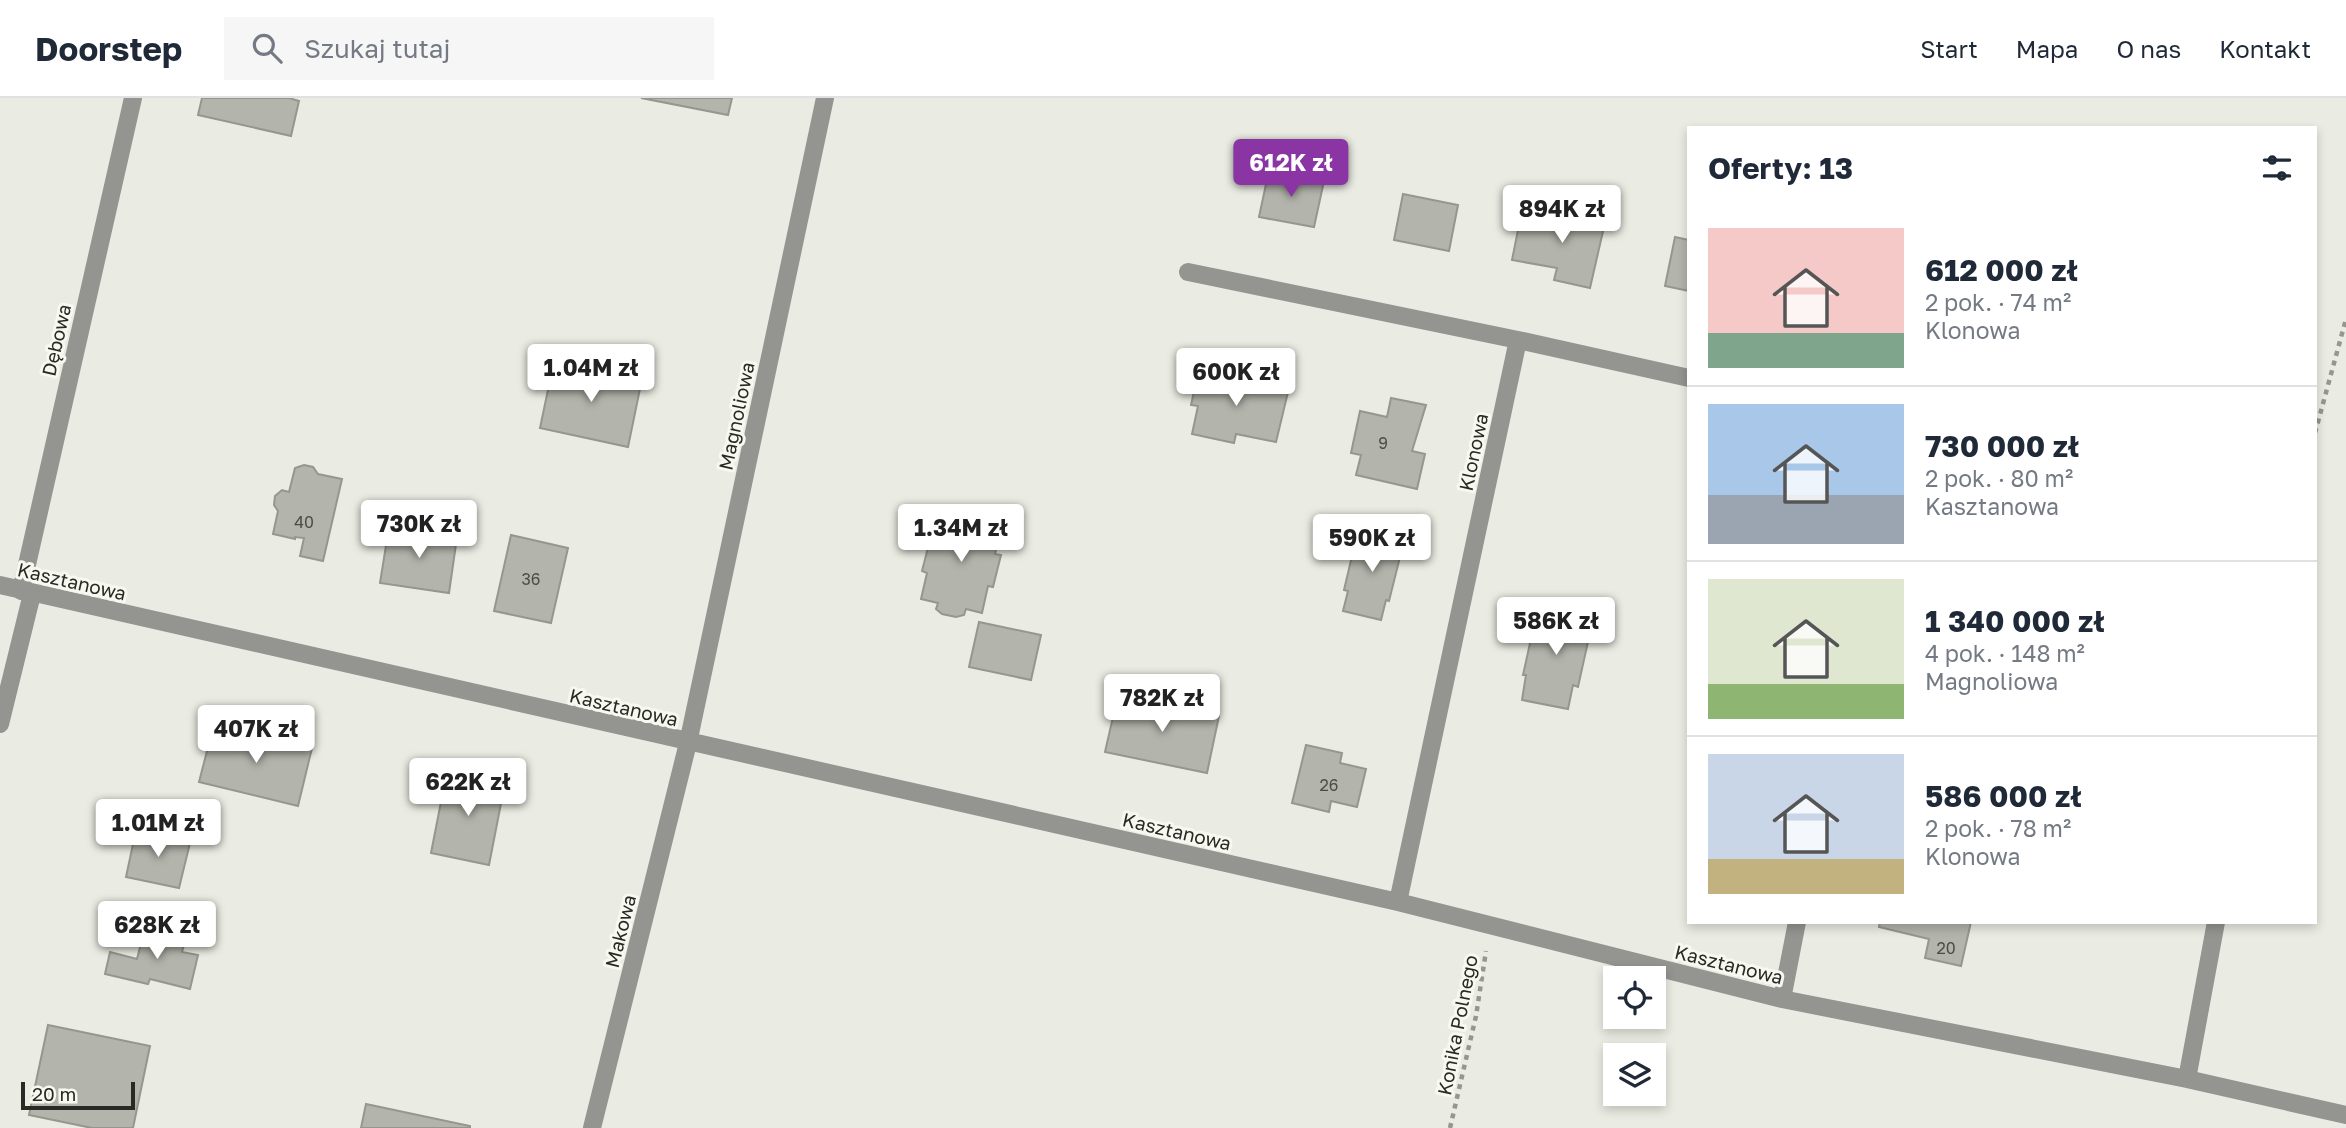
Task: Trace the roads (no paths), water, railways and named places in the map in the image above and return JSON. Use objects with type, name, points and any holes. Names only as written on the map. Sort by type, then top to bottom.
[{"type":"street","name":"Dębowa","points":[[0,724],[133,98]]},
{"type":"street","name":"Magnoliowa","points":[[688,743],[825,98]]},
{"type":"street","points":[[1188,272],[1687,378]]},
{"type":"street","name":"Klonowa","points":[[1398,902],[1518,340]]},
{"type":"street","name":"Kasztanowa","points":[[0,585],[1398,902],[1782,999],[2187,1079],[2346,1115]]},
{"type":"street","name":"Makowa","points":[[592,1128],[688,743]]},
{"type":"street","points":[[1782,999],[1797,924]]},
{"type":"street","points":[[2187,1079],[2216,924]]}]
